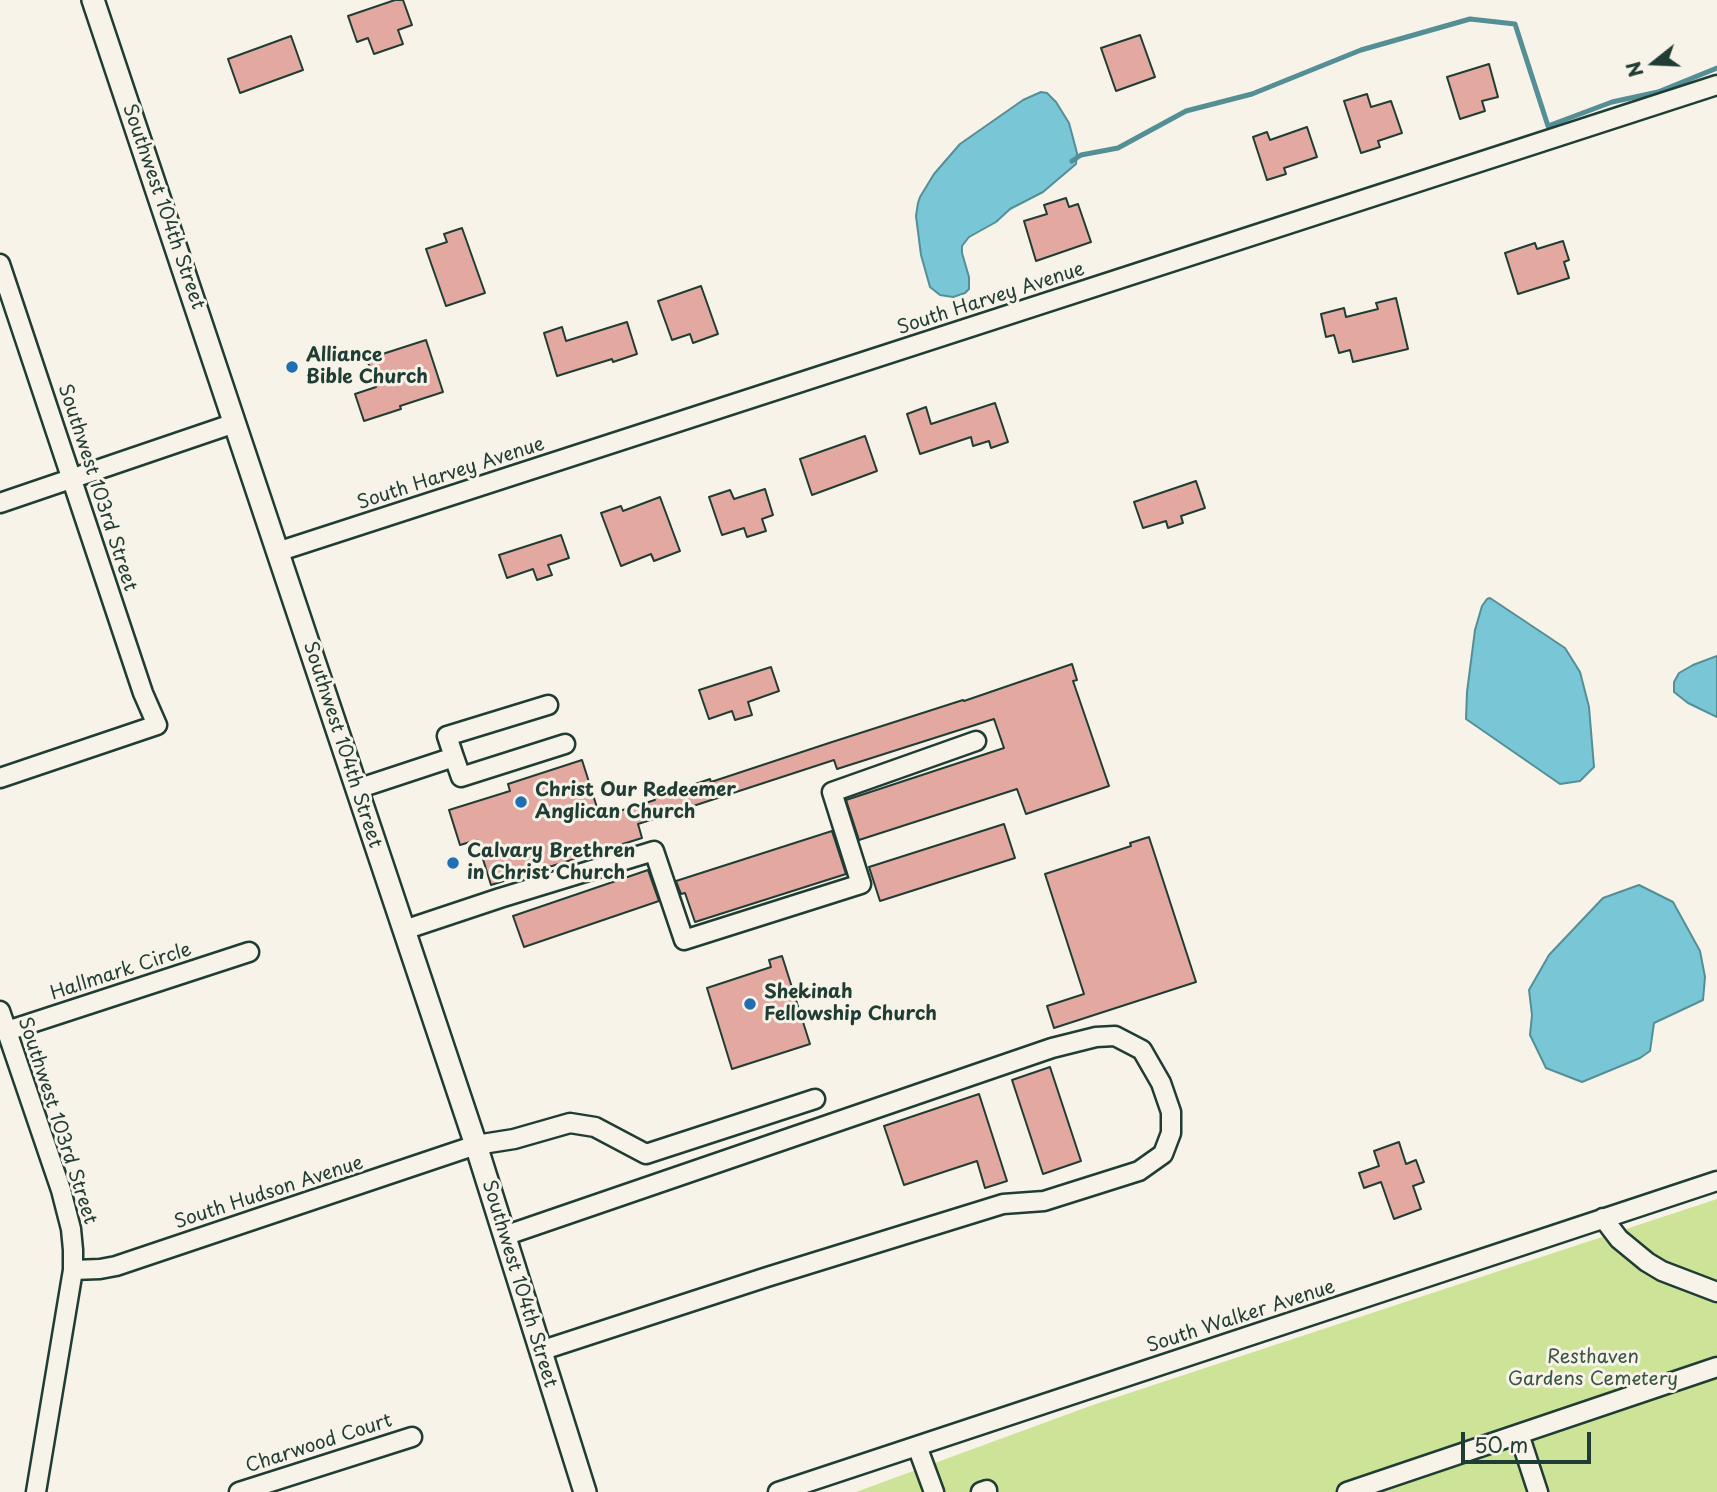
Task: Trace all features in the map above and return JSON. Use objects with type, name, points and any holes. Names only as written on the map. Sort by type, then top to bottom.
[{"type":"main road","name":"Southwest 104th Street","points":[[93,0],[476,1145],[585,1492]]},
{"type":"street","name":"South Harvey Avenue","points":[[277,552],[1717,85]]},
{"type":"street","name":"Southwest 103rd Street","points":[[0,264],[143,693],[157,724],[0,778]]},
{"type":"street","points":[[0,503],[235,423]]},
{"type":"street","points":[[548,705],[447,736],[461,777],[565,744]]},
{"type":"street","points":[[404,930],[654,851],[667,917],[684,940],[861,884],[832,792],[976,741]]},
{"type":"street","points":[[357,789],[454,757]]},
{"type":"street","name":"Hallmark Circle","points":[[7,1031],[249,952]]},
{"type":"street","name":"Southwest 103rd Street","points":[[0,1011],[68,1216],[73,1250],[73,1270],[36,1492]]},
{"type":"street","points":[[504,1236],[1038,1053],[1096,1037],[1115,1036],[1142,1051],[1161,1083],[1171,1112],[1171,1133],[1163,1154],[1139,1171],[1044,1200],[1003,1204],[540,1351]]},
{"type":"street","name":"South Hudson Avenue","points":[[73,1270],[116,1266],[476,1145],[514,1139],[570,1123],[595,1127],[646,1154],[815,1099]]},
{"type":"street","name":"South Walker Avenue","points":[[778,1492],[1717,1181]]},
{"type":"street","points":[[1603,1219],[1619,1239],[1647,1262],[1662,1271],[1717,1292]]},
{"type":"street","points":[[1347,1492],[1717,1367]]},
{"type":"street","points":[[1518,1434],[1538,1492]]},
{"type":"street","name":"Charwood Court","points":[[239,1492],[412,1437]]},
{"type":"street","points":[[917,1446],[934,1492]]},
{"type":"street","points":[[981,1492],[988,1492]]},
{"type":"green space","name":"Resthaven Gardens Cemetery","points":[[1717,1199],[1717,1492],[856,1492],[1090,1406]]},
{"type":"water","points":[[1041,92],[1047,93],[1056,102],[1069,123],[1077,153],[1076,164],[1043,192],[1010,209],[996,222],[969,237],[962,246],[962,253],[969,277],[969,289],[953,297],[940,295],[930,287],[921,255],[916,216],[920,197],[934,174],[960,144],[1023,100]]},
{"type":"water","points":[[1490,598],[1565,648],[1580,672],[1589,707],[1594,767],[1580,781],[1560,784],[1466,719],[1475,630],[1482,606]]},
{"type":"water","points":[[1717,656],[1717,717],[1688,703],[1674,692],[1674,682],[1679,673]]},
{"type":"water","points":[[1639,885],[1673,902],[1700,951],[1705,977],[1703,1000],[1654,1023],[1650,1051],[1640,1058],[1582,1082],[1546,1068],[1530,1035],[1532,1015],[1529,990],[1549,955],[1603,898]]},
{"type":"building","points":[[395,0],[403,0],[412,25],[398,30],[403,44],[374,54],[368,38],[357,42],[348,16]]},
{"type":"building","points":[[1140,35],[1155,77],[1116,91],[1101,48]]},
{"type":"building","points":[[291,36],[303,70],[240,93],[228,59]]},
{"type":"building","points":[[1489,64],[1498,97],[1482,101],[1485,111],[1460,119],[1447,77]]},
{"type":"building","points":[[1367,94],[1371,107],[1391,101],[1402,133],[1378,141],[1380,147],[1361,153],[1344,101]]},
{"type":"building","points":[[1307,127],[1317,157],[1284,168],[1286,174],[1267,180],[1253,137],[1267,132],[1270,140]]},
{"type":"building","points":[[1066,198],[1069,207],[1078,204],[1091,242],[1036,261],[1024,221],[1047,214],[1044,205]]},
{"type":"building","points":[[462,228],[485,293],[446,306],[426,249],[447,242],[444,234]]},
{"type":"building","points":[[1563,241],[1569,260],[1564,262],[1569,278],[1518,294],[1505,253],[1535,243],[1537,249]]},
{"type":"building","points":[[701,286],[718,334],[693,343],[690,334],[672,340],[658,301]]},
{"type":"building","points":[[1396,298],[1408,349],[1353,362],[1350,350],[1339,353],[1334,335],[1326,337],[1321,314],[1344,308],[1346,317],[1378,309],[1376,303]]},
{"type":"building","points":[[627,322],[637,354],[557,376],[544,333],[562,327],[566,341]]},
{"type":"building","points":[[426,340],[443,392],[364,421],[355,394],[376,387],[367,359]]},
{"type":"building","points":[[995,403],[1008,442],[991,448],[989,441],[973,446],[971,437],[920,454],[907,414],[926,407],[931,424]]},
{"type":"building","points":[[865,436],[877,471],[812,495],[800,459]]},
{"type":"building","points":[[1196,481],[1205,508],[1181,516],[1183,523],[1168,528],[1166,521],[1143,528],[1134,502]]},
{"type":"building","points":[[765,489],[773,515],[762,519],[766,531],[747,537],[744,528],[722,535],[709,497],[730,490],[734,499]]},
{"type":"building","points":[[660,497],[680,551],[654,561],[651,554],[621,566],[601,513],[621,506],[623,511]]},
{"type":"building","points":[[561,535],[569,558],[548,565],[552,575],[537,580],[533,569],[507,578],[499,555]]},
{"type":"building","points":[[1072,664],[1077,680],[1073,681],[1109,786],[1026,814],[1017,789],[859,840],[846,800],[1004,748],[994,719],[837,769],[834,760],[638,824],[642,838],[491,885],[477,840],[460,845],[449,810],[510,791],[508,784],[582,760],[600,817],[710,779],[711,782]]},
{"type":"building","points":[[771,667],[779,691],[748,702],[752,715],[735,720],[732,711],[709,719],[699,690]]},
{"type":"building","points":[[1004,824],[1015,858],[880,901],[869,867]]},
{"type":"building","points":[[832,831],[846,874],[695,922],[685,893],[681,894],[676,881]]},
{"type":"building","points":[[1149,837],[1196,982],[1054,1028],[1047,1006],[1084,994],[1045,874],[1131,846],[1130,843]]},
{"type":"building","points":[[648,870],[659,901],[524,947],[513,916]]},
{"type":"building","points":[[782,956],[810,1044],[732,1069],[707,988],[771,967],[769,960]]},
{"type":"building","points":[[1050,1067],[1081,1161],[1043,1174],[1012,1080]]},
{"type":"building","points":[[979,1094],[1007,1181],[985,1188],[977,1161],[904,1185],[884,1126]]},
{"type":"building","points":[[1399,1142],[1406,1164],[1416,1160],[1424,1182],[1413,1186],[1421,1209],[1394,1219],[1381,1182],[1364,1188],[1359,1173],[1379,1166],[1374,1151]]},
{"type":"waterway","points":[[1072,161],[1081,155],[1118,148],[1186,111],[1252,94],[1361,50],[1470,19],[1515,24],[1548,126],[1612,102],[1658,92],[1717,68]]},
{"type":"place","name":"Alliance Bible Church","points":[[292,367]]},
{"type":"place","name":"Christ Our Redeemer Anglican Church","points":[[521,802]]},
{"type":"place","name":"Calvary Brethren in Christ Church","points":[[453,863]]},
{"type":"place","name":"Shekinah Fellowship Church","points":[[750,1004]]}]
